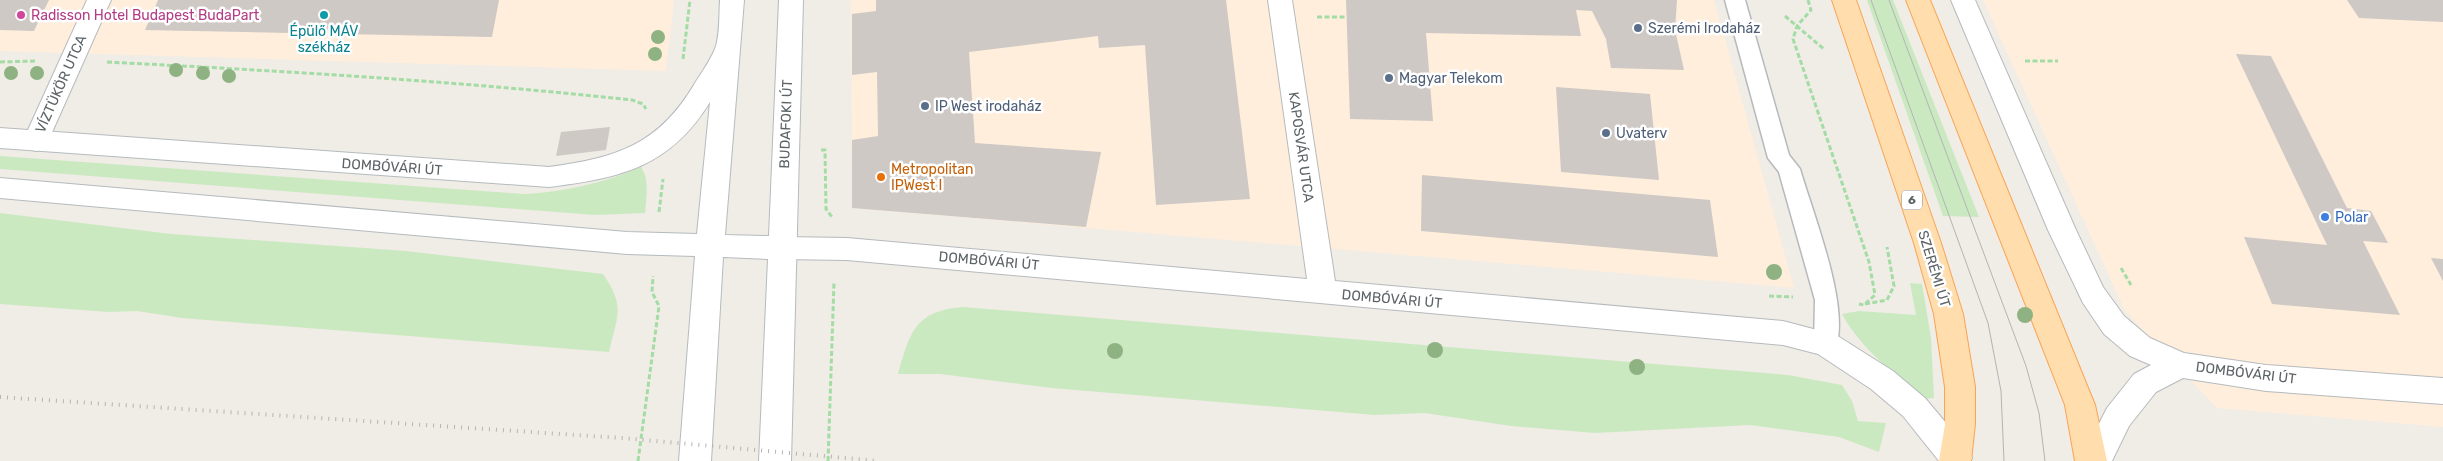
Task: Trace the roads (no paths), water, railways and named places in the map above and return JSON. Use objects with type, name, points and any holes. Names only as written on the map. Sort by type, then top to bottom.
[{"type":"main road","name":"VÍZTÜKÖR UTCA","points":[[36,141],[99,0]]},
{"type":"main road","points":[[695,461],[732,0]]},
{"type":"main road","name":"BUDAFOKI ÚT","points":[[775,461],[791,0]]},
{"type":"main road","name":"KAPOSVÁR UTCA","points":[[1280,0],[1323,293]]},
{"type":"main road","name":"SZERÉMI ÚT","points":[[1844,0],[1931,255],[1956,346],[1963,404],[1956,460]]},
{"type":"main road","points":[[1918,0],[2080,405],[2091,461]]},
{"type":"main road","points":[[1963,0],[2062,230],[2093,295],[2114,325],[2140,347],[2181,365]]},
{"type":"main road","name":"DOMBÓVÁRI ÚT","points":[[0,138],[550,178],[590,172],[628,160],[652,148],[670,135],[705,88],[728,46]]},
{"type":"main road","points":[[0,188],[618,242],[782,248]]},
{"type":"main road","name":"DOMBÓVÁRI ÚT","points":[[782,248],[834,249],[1783,334],[1826,344],[1882,380],[1914,407],[1956,460]]},
{"type":"main road","name":"DOMBÓVÁRI ÚT","points":[[2096,461],[2118,416],[2145,383],[2181,365],[2266,378],[2443,392]]},
{"type":"lane","points":[[1735,0],[1779,158],[1789,169],[1827,300],[1826,344]]},
{"type":"tram line","points":[[1871,0],[1988,323],[2001,391],[2004,461]]},
{"type":"tram line","points":[[1889,0],[2026,366],[2039,413],[2045,461]]},
{"type":"railway","points":[[0,397],[622,438],[879,461]]},
{"type":"place","name":"Radisson Hotel Budapest BudaPart","points":[[21,15]]},
{"type":"place","name":"Épülő MÁV székház","points":[[324,15]]},
{"type":"place","name":"Szerémi Irodaház","points":[[1638,28]]},
{"type":"place","name":"Magyar Telekom","points":[[1389,78]]},
{"type":"place","name":"IP West irodaház","points":[[925,106]]},
{"type":"place","name":"Uvaterv","points":[[1606,133]]},
{"type":"place","name":"Metropolitan IPWest I","points":[[881,177]]},
{"type":"place","name":"Polar","points":[[2325,217]]}]
